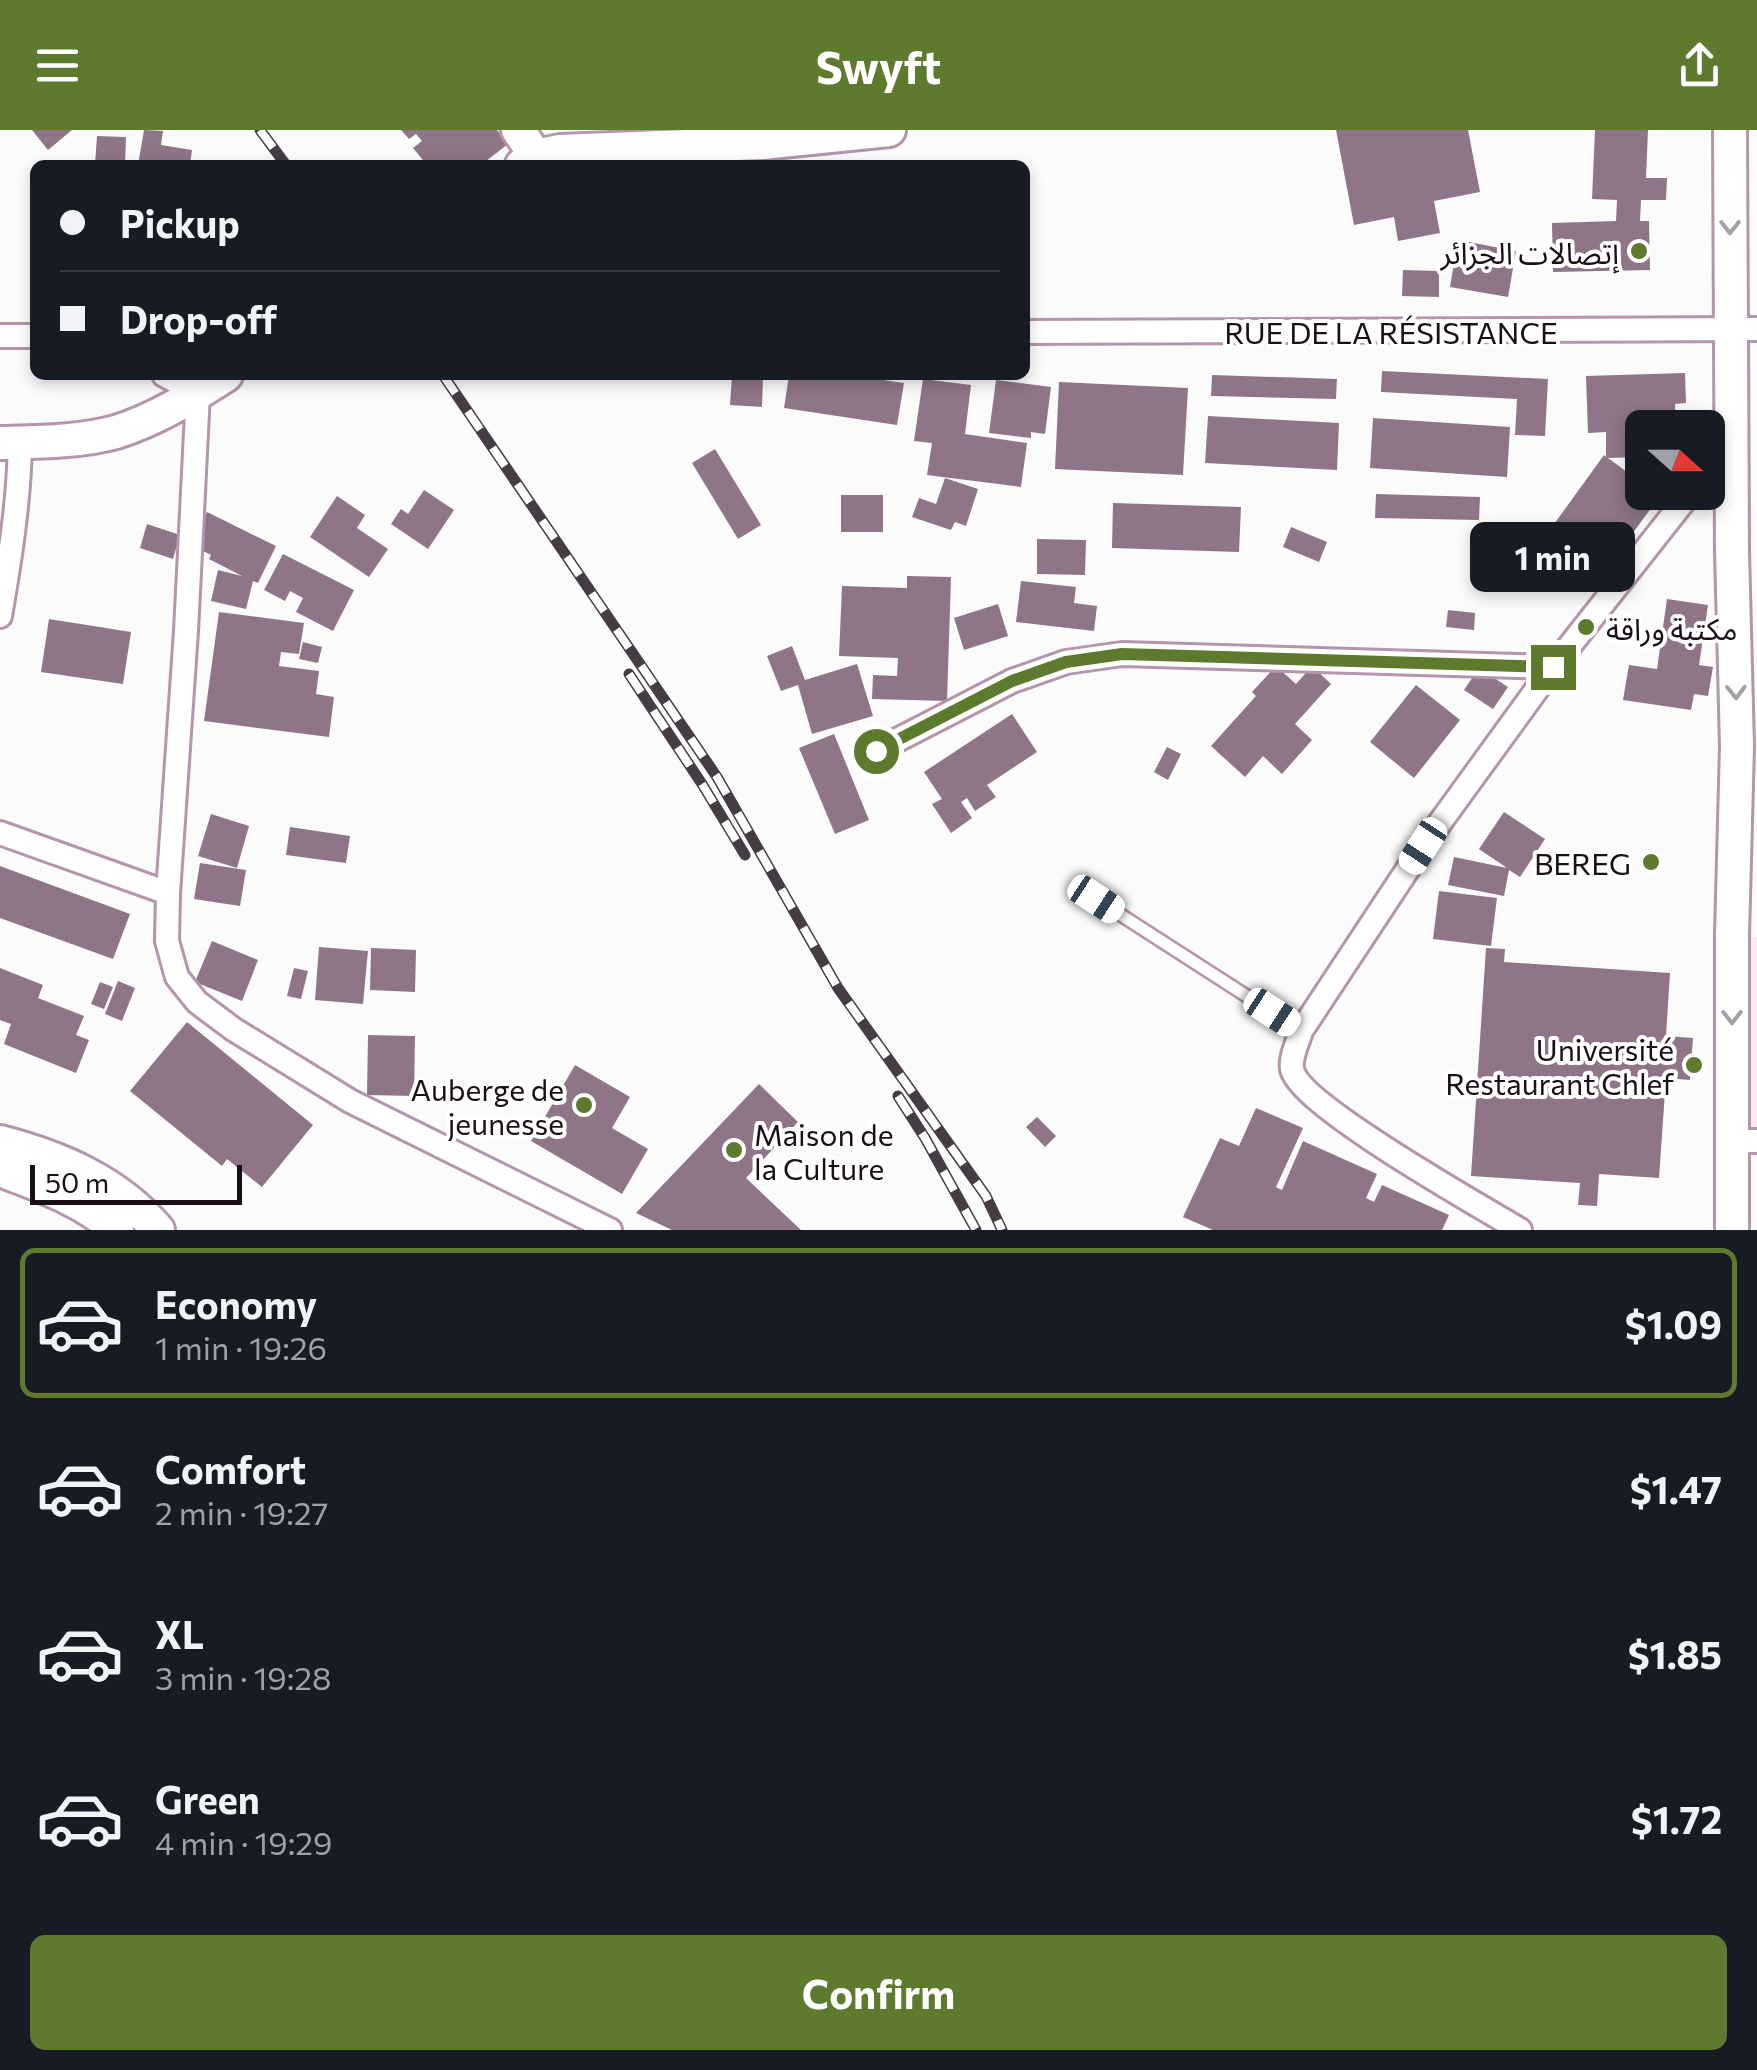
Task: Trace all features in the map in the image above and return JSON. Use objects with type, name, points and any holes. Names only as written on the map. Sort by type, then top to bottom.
[{"type":"main road","points":[[525,150],[606,148],[762,154],[889,130]]},
{"type":"main road","points":[[1730,130],[1744,329],[1731,442],[1744,551],[1747,746],[1744,1141],[1732,1230]]},
{"type":"main road","points":[[10,442],[114,432],[144,421],[218,380]]},
{"type":"main road","points":[[0,1142],[80,1169],[115,1189],[158,1230]]},
{"type":"main road","points":[[0,1170],[66,1194],[117,1230]]},
{"type":"street","name":"RUE DE LA RÉSISTANCE","points":[[1030,332],[1744,329]]},
{"type":"street","points":[[0,336],[30,336]]},
{"type":"street","points":[[173,380],[198,393],[168,892],[167,941],[178,978],[197,1002],[234,1030],[350,1101],[610,1230]]},
{"type":"street","points":[[0,616],[19,488],[10,442]]},
{"type":"street","points":[[1725,450],[1731,442]]},
{"type":"street","points":[[1520,1230],[1374,1142],[1322,1104],[1299,1083],[1292,1069],[1294,1052],[1301,1031],[1423,846],[1553,667],[1677,510]]},
{"type":"street","points":[[876,751],[1012,681],[1066,662],[1122,654],[1553,667]]},
{"type":"street","points":[[0,833],[168,892]]},
{"type":"lane","points":[[1096,899],[1301,1031]]},
{"type":"shaded area","points":[[1734,937],[1757,937],[1757,1131],[1735,1131]]},
{"type":"building","points":[[32,130],[72,130],[48,150]]},
{"type":"building","points":[[144,130],[163,131],[161,145],[192,150],[191,160],[139,160]]},
{"type":"building","points":[[401,130],[497,130],[508,144],[487,160],[423,160],[413,148],[422,141],[416,134],[409,139]]},
{"type":"building","points":[[1336,130],[1468,130],[1480,192],[1434,201],[1440,233],[1398,241],[1394,217],[1354,225]]},
{"type":"building","points":[[1595,130],[1648,130],[1646,178],[1667,178],[1666,200],[1641,200],[1640,221],[1649,221],[1650,270],[1553,272],[1552,223],[1616,221],[1617,200],[1592,199]]},
{"type":"building","points":[[97,136],[126,137],[125,160],[95,160]]},
{"type":"building","points":[[1458,240],[1516,251],[1508,297],[1450,287]]},
{"type":"building","points":[[1403,270],[1439,271],[1439,297],[1402,296]]},
{"type":"building","points":[[1382,371],[1548,379],[1545,436],[1515,435],[1517,399],[1381,392]]},
{"type":"building","points":[[1685,373],[1686,403],[1675,404],[1675,410],[1625,410],[1625,458],[1608,458],[1625,470],[1625,510],[1650,510],[1607,568],[1552,527],[1606,457],[1606,432],[1588,433],[1586,376]]},
{"type":"building","points":[[1212,375],[1337,379],[1336,399],[1211,396]]},
{"type":"building","points":[[732,380],[763,380],[762,407],[730,405]]},
{"type":"building","points":[[788,380],[904,383],[897,425],[784,408]]},
{"type":"building","points":[[923,380],[971,385],[965,434],[1027,443],[1021,487],[927,475],[932,443],[914,441]]},
{"type":"building","points":[[996,380],[1051,387],[1045,434],[1031,432],[1031,438],[989,433]]},
{"type":"building","points":[[1059,382],[1188,388],[1183,475],[1055,469]]},
{"type":"building","points":[[1208,416],[1339,423],[1337,470],[1205,463]]},
{"type":"building","points":[[1373,418],[1510,427],[1507,477],[1370,468]]},
{"type":"building","points":[[715,449],[761,525],[738,539],[692,463]]},
{"type":"building","points":[[945,478],[978,489],[966,526],[955,522],[951,530],[912,517],[919,498],[936,504]]},
{"type":"building","points":[[424,490],[454,510],[428,549],[391,524],[401,509],[408,514]]},
{"type":"building","points":[[1376,494],[1480,497],[1479,520],[1375,518]]},
{"type":"building","points":[[841,495],[883,495],[883,532],[841,532]]},
{"type":"building","points":[[337,496],[365,515],[357,528],[388,549],[369,577],[310,537]]},
{"type":"building","points":[[1113,503],[1241,507],[1239,552],[1112,548]]},
{"type":"building","points":[[207,512],[276,546],[258,583],[253,581],[246,609],[211,601],[218,570],[242,576],[191,545]]},
{"type":"building","points":[[147,524],[180,535],[173,559],[140,548]]},
{"type":"building","points":[[1291,527],[1327,542],[1319,562],[1283,547]]},
{"type":"building","points":[[1037,539],[1086,540],[1085,575],[1037,574]]},
{"type":"building","points":[[283,554],[354,590],[333,631],[296,612],[303,598],[290,591],[285,601],[264,590]]},
{"type":"building","points":[[907,576],[951,577],[947,701],[872,699],[873,675],[897,676],[898,658],[839,656],[842,586],[907,588]]},
{"type":"building","points":[[1021,581],[1076,587],[1074,603],[1097,606],[1094,631],[1016,622]]},
{"type":"building","points":[[1667,599],[1708,605],[1699,665],[1713,667],[1708,696],[1694,694],[1691,710],[1623,700],[1629,665],[1657,669]]},
{"type":"building","points":[[998,604],[1008,636],[964,650],[954,618]]},
{"type":"building","points":[[1448,610],[1475,613],[1474,630],[1446,627]]},
{"type":"building","points":[[219,612],[304,623],[299,654],[281,652],[279,666],[319,671],[316,694],[334,697],[329,737],[204,721]]},
{"type":"building","points":[[49,619],[131,632],[123,684],[41,672]]},
{"type":"building","points":[[303,642],[322,647],[318,663],[299,659]]},
{"type":"building","points":[[792,646],[805,680],[857,664],[873,716],[812,734],[798,685],[781,691],[767,656]]},
{"type":"building","points":[[1276,666],[1296,684],[1312,666],[1331,684],[1295,724],[1312,740],[1282,774],[1263,756],[1245,777],[1211,746],[1256,696],[1252,692]]},
{"type":"building","points":[[1479,668],[1508,687],[1493,709],[1464,690]]},
{"type":"building","points":[[1416,685],[1460,720],[1414,778],[1370,742]]},
{"type":"building","points":[[1012,714],[1037,752],[987,785],[996,797],[975,811],[967,798],[961,802],[972,818],[951,833],[932,804],[942,799],[924,772]]},
{"type":"building","points":[[834,734],[869,820],[835,834],[799,748]]},
{"type":"building","points":[[1167,747],[1181,754],[1168,780],[1154,772]]},
{"type":"building","points":[[1504,812],[1545,839],[1520,877],[1509,870],[1504,896],[1448,885],[1454,857],[1507,868],[1479,849]]},
{"type":"building","points":[[211,814],[249,826],[237,868],[198,856]]},
{"type":"building","points":[[290,827],[350,836],[346,863],[286,855]]},
{"type":"building","points":[[200,863],[246,870],[240,906],[194,899]]},
{"type":"building","points":[[0,866],[130,914],[113,959],[0,918]]},
{"type":"building","points":[[1439,891],[1497,898],[1491,946],[1433,939]]},
{"type":"building","points":[[212,941],[258,960],[242,1001],[195,982]]},
{"type":"building","points":[[319,947],[368,951],[363,1004],[315,1000]]},
{"type":"building","points":[[371,948],[416,950],[415,992],[370,990]]},
{"type":"building","points":[[1486,948],[1505,949],[1504,962],[1670,973],[1666,1036],[1693,1038],[1690,1080],[1666,1078],[1659,1178],[1599,1174],[1597,1206],[1578,1205],[1580,1183],[1471,1176]]},
{"type":"building","points":[[0,968],[43,985],[38,998],[84,1016],[76,1035],[89,1040],[76,1073],[4,1044],[11,1024],[0,1020]]},
{"type":"building","points":[[294,968],[308,971],[301,999],[287,996]]},
{"type":"building","points":[[118,981],[135,988],[122,1021],[105,1014]]},
{"type":"building","points":[[100,982],[113,987],[104,1009],[91,1004]]},
{"type":"building","points":[[187,1022],[313,1125],[262,1187],[227,1159],[222,1166],[130,1091]]},
{"type":"building","points":[[368,1035],[415,1036],[414,1096],[367,1095]]},
{"type":"building","points":[[575,1065],[630,1097],[612,1128],[648,1149],[622,1194],[531,1141]]},
{"type":"building","name":"Maison de la Culture","points":[[759,1084],[798,1122],[746,1178],[801,1230],[672,1230],[636,1213]]},
{"type":"building","points":[[1256,1108],[1303,1128],[1276,1187],[1282,1190],[1303,1141],[1377,1174],[1366,1198],[1374,1202],[1382,1185],[1449,1215],[1442,1230],[1213,1230],[1183,1217],[1220,1138],[1239,1146]]},
{"type":"building","points":[[1037,1117],[1056,1136],[1045,1147],[1026,1127]]},
{"type":"railway","points":[[260,130],[282,160]]},
{"type":"railway","points":[[446,380],[717,777],[838,988],[986,1196],[1002,1230]]},
{"type":"railway","points":[[629,674],[745,855]]},
{"type":"railway","points":[[898,1096],[976,1230]]},
{"type":"place","name":"إتصالات الجزائر","points":[[1639,251]]},
{"type":"place","name":"مكتبة وراقة","points":[[1586,627]]},
{"type":"place","name":"BEREG","points":[[1651,862]]},
{"type":"place","name":"Université Restaurant Chlef","points":[[1694,1065]]},
{"type":"place","name":"Auberge de jeunesse","points":[[584,1105]]},
{"type":"place","name":"Maison de la Culture","points":[[734,1150]]},
{"type":"route","points":[[876,751],[1012,681],[1066,662],[1122,654],[1553,667]]}]
